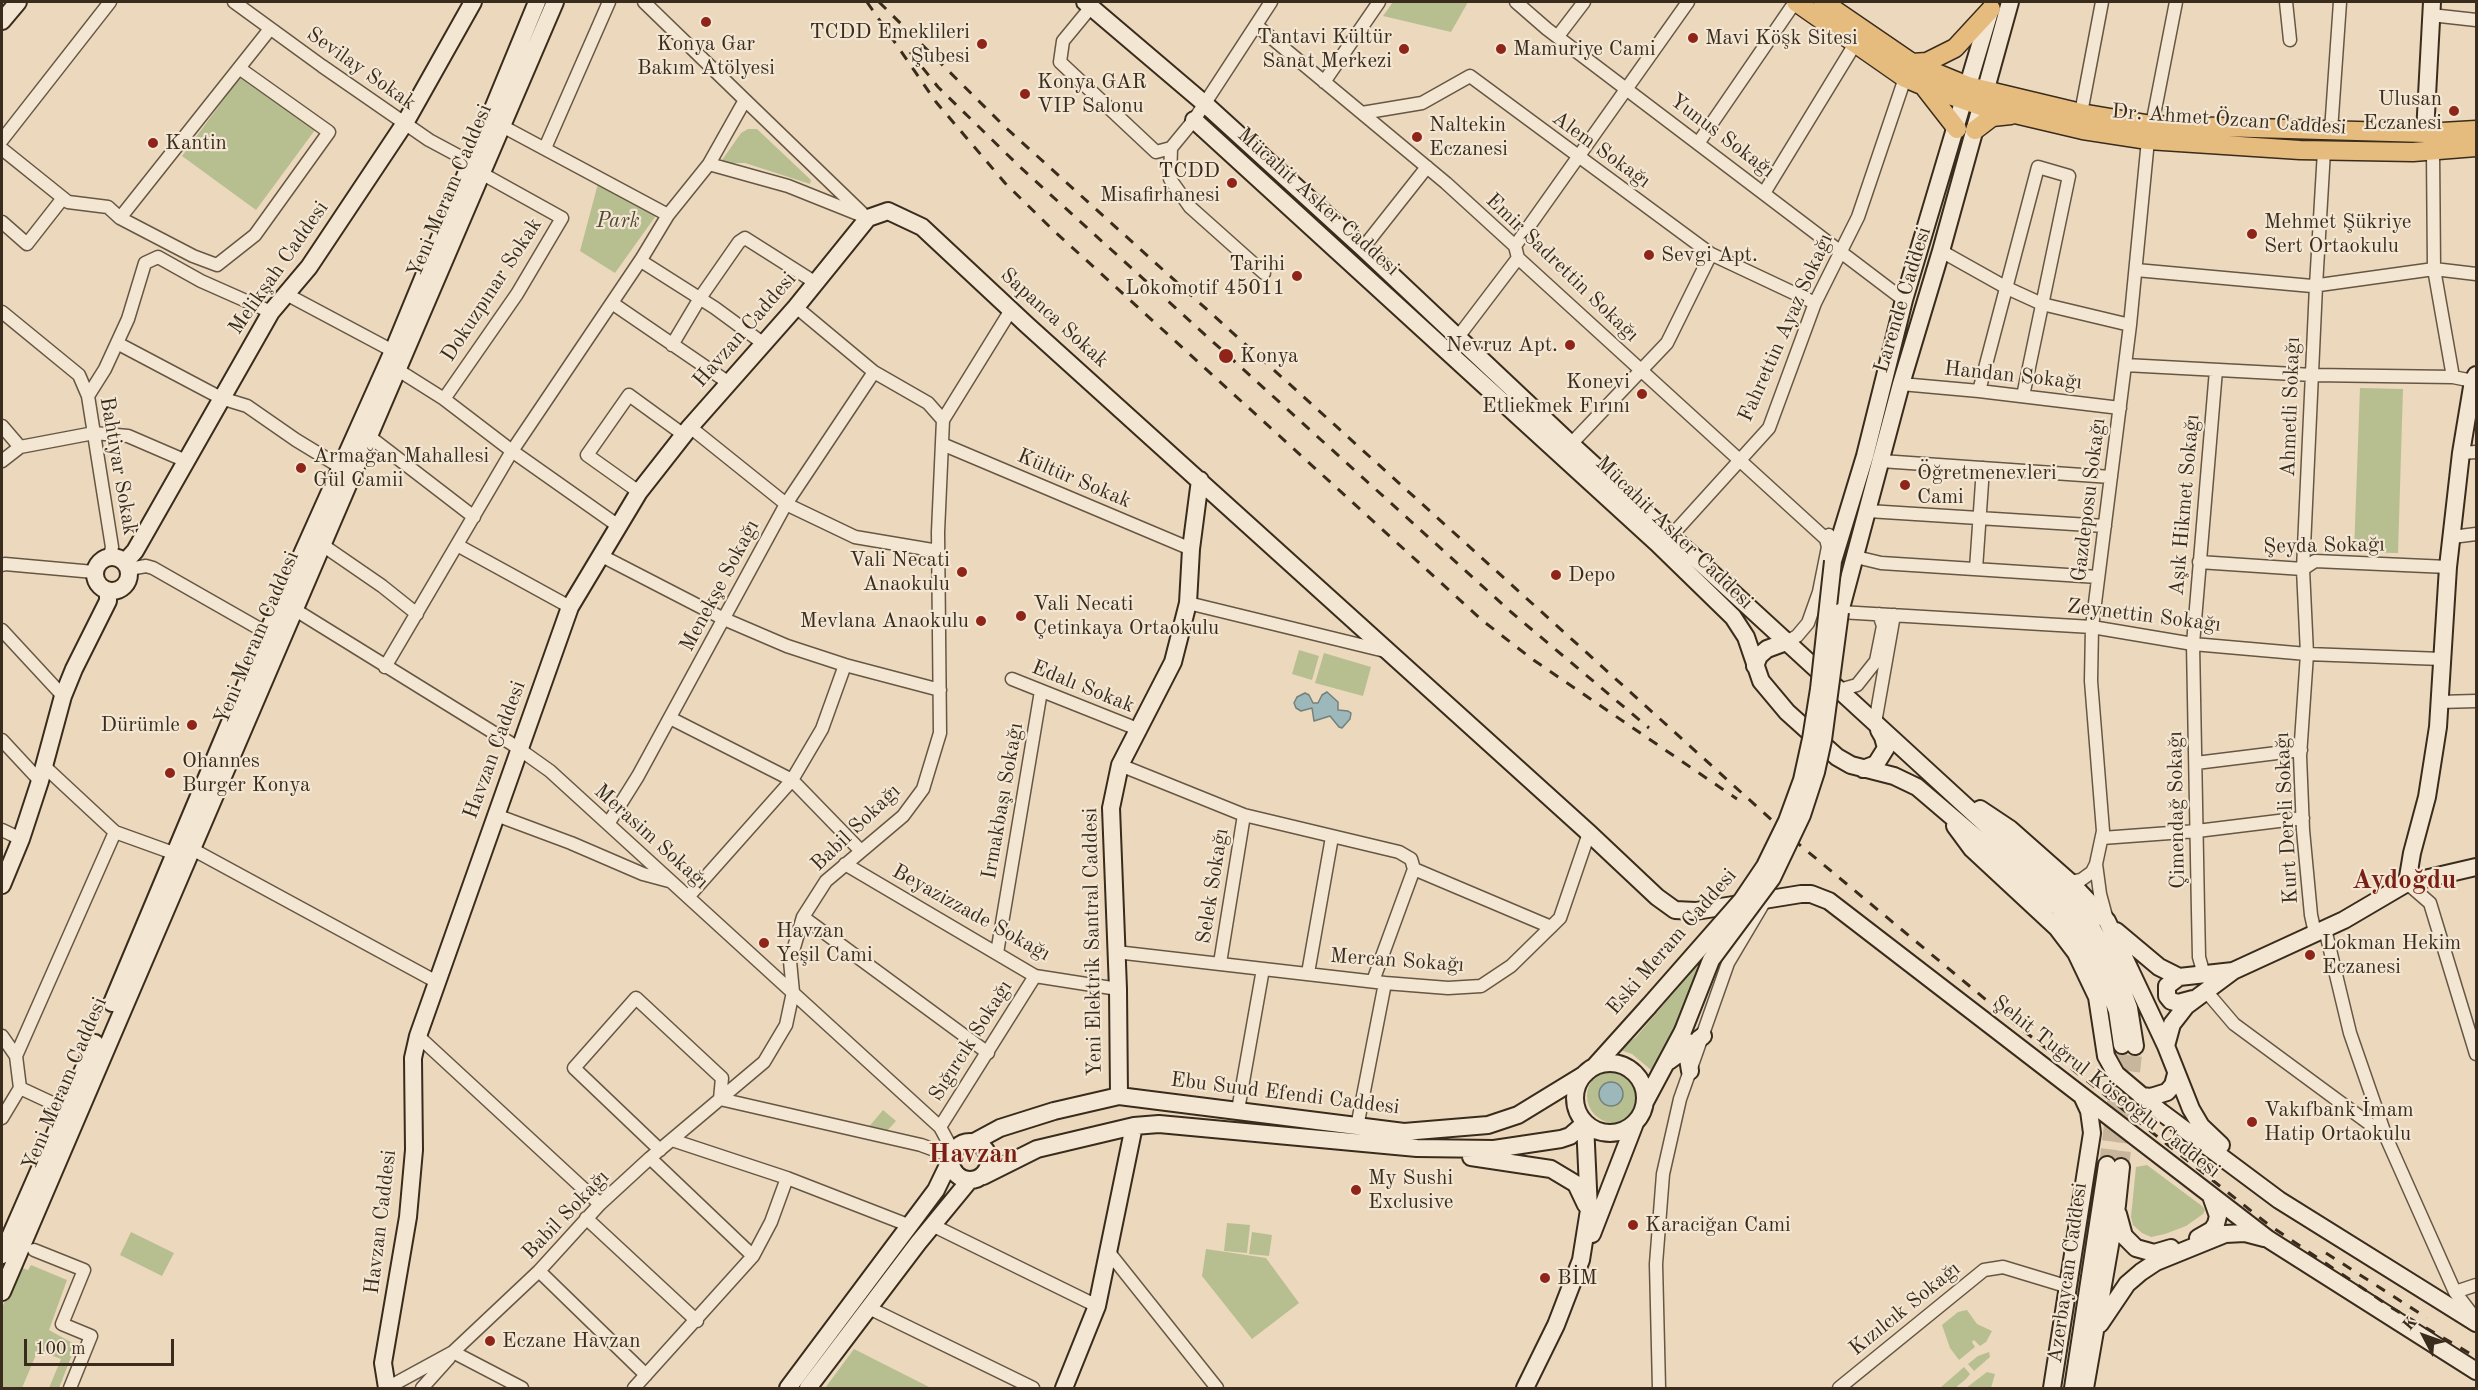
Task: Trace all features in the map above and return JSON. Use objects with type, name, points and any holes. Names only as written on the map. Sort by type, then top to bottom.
[{"type":"main road","points":[[2,21],[18,2]]},
{"type":"main road","name":"Melikşah Caddesi","points":[[94,572],[100,561],[122,562],[135,551],[271,312],[309,267],[405,123],[473,2]]},
{"type":"main road","name":"Yeni Meram Caddesi","points":[[2,1256],[176,854],[267,633],[288,605],[321,544],[370,437],[398,370],[537,2]]},
{"type":"main road","name":"Yeni Meram Caddesi","points":[[2,1292],[192,849],[342,468],[475,168],[502,126],[555,2]]},
{"type":"main road","points":[[1796,2],[1855,44],[1908,70],[1975,96]]},
{"type":"main road","points":[[1823,2],[1908,70],[1966,129],[1992,117],[2015,114]]},
{"type":"main road","name":"Larende Caddesi","points":[[1975,96],[2010,2]]},
{"type":"main road","name":"Mücahit Asker Caddesi","points":[[1088,4],[1206,105],[1363,248],[1571,444],[1949,793],[2058,890],[2092,928],[2110,960],[2132,1020],[2128,1045],[2109,987],[2089,946],[2075,926],[2052,902],[1946,810],[1906,781],[1863,770],[1837,757],[1787,712],[1761,681],[1746,637],[1733,617],[1657,543],[1194,120]]},
{"type":"main road","points":[[1908,70],[1955,48],[1992,5]]},
{"type":"main road","name":"Larende Caddesi","points":[[1840,612],[1901,384],[1941,251],[1975,96],[1992,5]]},
{"type":"main road","points":[[2425,133],[2432,8]]},
{"type":"main road","points":[[1924,86],[1975,96]]},
{"type":"main road","name":"Dr. Ahmet Özcan Caddesi","points":[[1975,96],[2081,113],[2150,133],[2324,151],[2433,151],[2476,147]]},
{"type":"main road","name":"Dr. Ahmet Özcan Caddesi","points":[[1975,96],[2015,114],[2083,130],[2150,133],[2331,131],[2425,133],[2476,130]]},
{"type":"main road","name":"Larende Caddesi","points":[[1833,561],[1831,541],[1846,520],[1865,456],[1904,300],[1966,129]]},
{"type":"main road","name":"Sapanca Sokak","points":[[868,218],[888,211],[922,227],[1657,897],[1675,910],[1696,911]]},
{"type":"main road","name":"Havzan Caddesi","points":[[386,1388],[383,1363],[408,1217],[414,1150],[413,1058],[418,1036],[435,981],[570,607],[617,525],[639,492],[687,431],[796,307],[868,218]]},
{"type":"main road","points":[[2407,883],[2412,853],[2427,797],[2438,727],[2448,567],[2469,452],[2475,378]]},
{"type":"main road","name":"Yeni Elektrik Santral Caddesi","points":[[1119,1096],[1118,989],[1111,808],[1120,765],[1173,662],[1188,603],[1191,549],[1200,480]]},
{"type":"main road","name":"Eski Meram Caddesi","points":[[1589,1070],[1742,900],[1765,866],[1787,821],[1802,780],[1811,740],[1833,561]]},
{"type":"main road","name":"Melikşah Caddesi","points":[[108,591],[120,589],[128,581],[122,562]]},
{"type":"main road","points":[[2,885],[21,839],[42,774],[63,696],[108,601],[108,591],[99,586],[94,572]]},
{"type":"main road","name":"Eski Meram Caddesi","points":[[1645,1102],[1683,1031],[1712,960],[1772,878],[1802,815],[1824,740],[1840,612]]},
{"type":"main road","points":[[1755,666],[1759,656],[1767,649],[1786,642]]},
{"type":"main road","points":[[1863,770],[1876,764],[1886,748],[1875,723]]},
{"type":"main road","points":[[1949,793],[1986,812],[2010,829],[2070,882],[2109,924],[2151,961],[2201,988]]},
{"type":"main road","points":[[1946,810],[1972,849],[2041,911],[2067,939],[2084,966],[2097,997],[2109,1063],[2116,1074],[2141,1096],[2265,1191],[2476,1321]]},
{"type":"main road","points":[[2179,977],[2167,986],[2167,996],[2178,1003],[2234,971],[2344,920],[2407,883],[2476,867]]},
{"type":"main road","name":"Şehit Tuğrul Köseoğlu Caddesi","points":[[1696,911],[1811,894],[1829,901],[2268,1239],[2476,1371]]},
{"type":"main road","points":[[2109,924],[2166,1046],[2191,1109],[2207,1133],[2310,1219]]},
{"type":"main road","points":[[2166,1046],[2172,1024],[2201,988]]},
{"type":"main road","points":[[1683,1031],[1690,1071]]},
{"type":"main road","points":[[1666,1063],[1703,1036]]},
{"type":"main road","points":[[1525,1389],[1556,1325],[1645,1102],[1644,1088],[1633,1071],[1614,1063],[1589,1070],[1578,1085],[1575,1098],[1577,1111],[1585,1123],[1596,1131],[1610,1134],[1624,1131],[1635,1123]]},
{"type":"main road","name":"Ebu Suud Efendi Caddesi","points":[[974,1142],[1000,1128],[1054,1111],[1119,1096],[1404,1132],[1496,1123],[1518,1115],[1540,1103],[1589,1070]]},
{"type":"main road","points":[[2141,1096],[2151,1098],[2167,1092],[2176,1074]]},
{"type":"main road","points":[[2052,1389],[2092,1132],[2090,1111],[2082,1097]]},
{"type":"main road","points":[[1581,1260],[1588,1210],[1585,1123]]},
{"type":"main road","name":"Ebu Suud Efendi Caddesi","points":[[808,1389],[932,1226],[976,1179],[1037,1149],[1134,1126],[1159,1124],[1417,1148],[1511,1147],[1570,1136],[1585,1123]]},
{"type":"main road","points":[[1064,1389],[1097,1306],[1134,1126]]},
{"type":"main road","points":[[788,1389],[936,1190],[952,1156],[962,1143],[980,1144],[988,1153],[989,1165],[976,1179],[963,1180],[954,1172],[952,1156]]},
{"type":"main road","points":[[1417,1148],[1551,1169],[1576,1184],[1588,1210]]},
{"type":"main road","name":"Azerbaycan Caddesi","points":[[2073,1389],[2114,1166],[2117,1206],[2085,1389]]},
{"type":"main road","points":[[2117,1206],[2119,1223],[2124,1236],[2136,1248],[2154,1253],[2196,1239],[2212,1230],[2218,1216],[2211,1196]]},
{"type":"main road","points":[[2094,1335],[2121,1292],[2141,1272],[2156,1262],[2225,1234],[2246,1233],[2268,1239]]},
{"type":"street","points":[[2,140],[110,2]]},
{"type":"street","name":"Sevilay Sokak","points":[[234,2],[429,140],[475,168]]},
{"type":"street","points":[[545,148],[609,2]]},
{"type":"street","points":[[644,2],[868,218]]},
{"type":"street","points":[[1088,4],[1063,41],[1060,62],[1156,152],[1171,148],[1206,105],[1271,2]]},
{"type":"street","points":[[1324,82],[1379,2]]},
{"type":"street","name":"Yunus Sokağı","points":[[1516,2],[1904,300]]},
{"type":"street","points":[[1558,36],[1584,2]]},
{"type":"street","points":[[1458,336],[1578,158],[1688,2]]},
{"type":"street","points":[[1699,142],[1796,2]]},
{"type":"street","points":[[2081,113],[2102,2]]},
{"type":"street","name":"Gazdeposu Sokağı","points":[[2096,864],[2102,838],[2091,681],[2092,627],[2130,325],[2150,133],[2176,2]]},
{"type":"street","points":[[2286,2],[2290,40]]},
{"type":"street","points":[[2331,131],[2340,2]]},
{"type":"street","points":[[2432,8],[2476,20]]},
{"type":"street","name":"Emir Sadrettin Sokağı","points":[[1256,25],[1427,167],[1641,371],[1831,541]]},
{"type":"street","points":[[120,218],[270,29]]},
{"type":"street","points":[[1764,192],[1855,44]]},
{"type":"street","points":[[2,149],[68,202],[108,207],[120,218],[193,256],[217,265],[255,235],[329,132],[239,68]]},
{"type":"street","name":"Fahrettin Ayaz Sokağı","points":[[1672,535],[1769,428],[1815,303],[1858,217],[1908,70]]},
{"type":"street","name":"Alem Sokağı","points":[[1362,113],[1422,104],[1470,76],[1711,254],[1815,303]]},
{"type":"street","points":[[385,667],[512,452],[641,261],[668,215],[709,164],[745,100]]},
{"type":"street","points":[[502,126],[668,215]]},
{"type":"street","points":[[1171,148],[1170,179],[1190,207],[1264,273]]},
{"type":"street","name":"Ahmetli Sokağı","points":[[2306,659],[2303,569],[2324,151]]},
{"type":"street","points":[[2433,151],[2434,270],[2453,377]]},
{"type":"street","points":[[709,164],[788,186],[868,218]]},
{"type":"street","points":[[1363,248],[1427,167]]},
{"type":"street","points":[[1979,391],[2038,167],[2069,176],[2023,396]]},
{"type":"street","name":"Dokuzpınar Sokak","points":[[444,399],[517,294],[562,218],[475,168]]},
{"type":"street","points":[[2,222],[27,244],[63,198]]},
{"type":"street","points":[[672,345],[700,298],[745,238],[816,283]]},
{"type":"street","points":[[1941,251],[2007,288],[2042,304],[2130,325]]},
{"type":"street","points":[[1571,444],[1667,343],[1711,254]]},
{"type":"street","points":[[88,396],[105,369],[128,319],[145,263],[158,257],[201,281],[271,312]]},
{"type":"street","points":[[641,261],[700,298],[764,344]]},
{"type":"street","points":[[2136,270],[2316,286],[2434,270],[2476,274]]},
{"type":"street","points":[[286,294],[393,351]]},
{"type":"street","points":[[612,303],[729,383]]},
{"type":"street","points":[[796,307],[874,372],[928,403],[943,420]]},
{"type":"street","name":"Babil Sokağı","points":[[386,1388],[453,1352],[539,1271],[600,1204],[650,1158],[764,1062],[786,1025],[793,992],[790,961],[803,917],[826,881],[903,816],[923,789],[940,734],[938,551],[943,420],[1011,310]]},
{"type":"street","name":"Bahtiyar Sokak","points":[[2,312],[79,375],[88,396],[112,547],[122,562]]},
{"type":"street","points":[[117,342],[221,398],[247,406],[342,468]]},
{"type":"street","points":[[2125,365],[2313,375],[2475,378]]},
{"type":"street","points":[[398,370],[444,399],[512,452],[617,525]]},
{"type":"street","name":"Aşık Hikmet Sokağı","points":[[2193,644],[2216,370]]},
{"type":"street","name":"Menekşe Sokağı","points":[[608,824],[670,718],[786,504],[874,372]]},
{"type":"street","name":"Handan Sokağı","points":[[1901,384],[2120,408]]},
{"type":"street","points":[[639,492],[586,455],[629,395],[687,431],[786,504],[855,537],[938,551]]},
{"type":"street","points":[[2,426],[20,447]]},
{"type":"street","points":[[2,461],[20,447],[93,433],[128,436],[186,461]]},
{"type":"street","points":[[370,437],[474,517]]},
{"type":"street","name":"Kültür Sokak","points":[[942,444],[1191,549]]},
{"type":"street","points":[[1881,460],[2111,477]]},
{"type":"street","points":[[1976,569],[1983,468]]},
{"type":"street","points":[[1868,511],[2105,526]]},
{"type":"street","points":[[2452,537],[2476,534]]},
{"type":"street","points":[[1786,642],[1797,636],[1808,623],[1819,592],[1827,547],[1831,541]]},
{"type":"street","points":[[321,544],[382,586],[417,614]]},
{"type":"street","points":[[457,545],[570,607]]},
{"type":"street","points":[[600,555],[724,619],[787,646],[845,665],[940,690]]},
{"type":"street","points":[[1856,557],[1881,563],[2098,577]]},
{"type":"street","name":"Şeyda Sokağı","points":[[2199,562],[2303,569],[2315,561],[2448,567]]},
{"type":"street","points":[[122,562],[153,568],[267,633]]},
{"type":"street","points":[[2,563],[94,572]]},
{"type":"street","points":[[1188,603],[1390,652]]},
{"type":"street","name":"Merasim Sokağı","points":[[288,605],[550,771],[940,1127],[952,1156]]},
{"type":"street","name":"Zeynettin Sokağı","points":[[1840,612],[2092,627],[2193,644],[2306,659],[2442,658]]},
{"type":"street","points":[[1839,690],[1857,685],[1876,661],[1883,626],[1879,614]]},
{"type":"street","points":[[1875,723],[1894,615]]},
{"type":"street","points":[[2,630],[63,696]]},
{"type":"street","name":"Çimendağ Sokağı","points":[[2193,644],[2201,988]]},
{"type":"street","name":"Kurt Dereli Sokağı","points":[[2306,659],[2301,750],[2303,818],[2311,915],[2320,931],[2350,1033],[2386,1137],[2455,1292],[2476,1321]]},
{"type":"street","points":[[688,897],[792,780],[822,729],[845,665]]},
{"type":"street","name":"Edalı Sokak","points":[[1012,680],[1140,730]]},
{"type":"street","name":"Irmakbaşı Sokağı","points":[[997,953],[1041,691]]},
{"type":"street","points":[[2439,702],[2476,701]]},
{"type":"street","points":[[670,718],[792,780],[860,850]]},
{"type":"street","points":[[2,740],[115,832],[176,854]]},
{"type":"street","points":[[2196,763],[2301,750]]},
{"type":"street","points":[[1120,765],[1244,815],[1399,852],[1411,859],[1414,869],[1379,982],[1357,1127]]},
{"type":"street","points":[[496,815],[571,843],[643,874],[670,881]]},
{"type":"street","name":"Selek Sokağı","points":[[1220,963],[1244,815]]},
{"type":"street","points":[[2102,838],[2197,831],[2303,818]]},
{"type":"street","points":[[2,830],[21,839]]},
{"type":"street","points":[[16,1056],[115,832]]},
{"type":"street","name":"Mercan Sokağı","points":[[1116,952],[1379,982],[1448,988],[1481,986],[1511,966],[1560,918],[1589,833]]},
{"type":"street","points":[[1308,973],[1332,837]]},
{"type":"street","points":[[192,849],[435,981]]},
{"type":"street","name":"Beyazizzade Sokağı","points":[[845,864],[1035,976],[1118,989]]},
{"type":"street","points":[[2070,882],[2081,880],[2092,872],[2096,864]]},
{"type":"street","points":[[2096,864],[2100,894],[2109,924]]},
{"type":"street","points":[[1414,869],[1551,927]]},
{"type":"street","points":[[2407,883],[2430,903],[2476,1054]]},
{"type":"street","points":[[1659,1389],[1656,1264],[1663,1174],[1680,1099],[1728,963],[1766,900]]},
{"type":"street","points":[[803,917],[988,1053]]},
{"type":"street","points":[[1238,1110],[1263,969]]},
{"type":"street","name":"Sığırcık Sokağı","points":[[940,1127],[1035,976]]},
{"type":"street","points":[[2201,988],[2234,1024],[2386,1137]]},
{"type":"street","points":[[660,1150],[574,1068],[636,998],[722,1078],[720,1099],[921,1145],[952,1156]]},
{"type":"street","points":[[2,1036],[16,1056],[20,1088],[2,1118]]},
{"type":"street","points":[[418,1036],[600,1204]]},
{"type":"street","points":[[20,1088],[65,1109]]},
{"type":"street","points":[[672,1140],[787,1178],[908,1225]]},
{"type":"street","points":[[650,1158],[753,1257]]},
{"type":"street","points":[[634,1389],[753,1257],[771,1222],[787,1178]]},
{"type":"street","points":[[586,1218],[697,1321]]},
{"type":"street","points":[[932,1226],[1097,1306]]},
{"type":"street","points":[[34,1250],[84,1270],[62,1324],[91,1336],[70,1389]]},
{"type":"street","points":[[1107,1250],[1217,1389]]},
{"type":"street","name":"Kızılcık Sokağı","points":[[1839,1389],[1984,1270],[2003,1267],[2068,1287]]},
{"type":"street","points":[[539,1271],[646,1375]]},
{"type":"street","points":[[2455,1292],[2476,1285]]},
{"type":"street","points":[[869,1308],[1033,1389]]},
{"type":"street","points":[[422,1389],[453,1352],[522,1389]]},
{"type":"green space","points":[[1393,2],[1468,2],[1451,32],[1383,16]]},
{"type":"green space","points":[[241,76],[315,130],[256,210],[182,156]]},
{"type":"green space","points":[[748,129],[757,129],[811,180],[810,184],[745,163],[720,163],[741,133]]},
{"type":"green space","name":"Park","points":[[599,180],[660,210],[615,273],[580,251]]},
{"type":"green space","points":[[2360,388],[2403,389],[2398,553],[2354,552]]},
{"type":"green space","points":[[1299,650],[1319,656],[1312,680],[1292,674]]},
{"type":"green space","points":[[1324,653],[1371,667],[1363,696],[1315,683]]},
{"type":"green space","points":[[1703,958],[1657,1075],[1632,1054],[1620,1050],[1636,1037]]},
{"type":"green space","points":[[1609,1069],[1619,1069],[1629,1073],[1637,1081],[1641,1096],[1637,1111],[1629,1119],[1619,1123],[1609,1123],[1599,1119],[1591,1111],[1587,1101],[1587,1091],[1591,1081],[1599,1073]]},
{"type":"green space","points":[[883,1110],[896,1121],[887,1131],[867,1129]]},
{"type":"green space","points":[[2147,1165],[2202,1206],[2205,1210],[2203,1214],[2186,1226],[2165,1234],[2151,1237],[2142,1233],[2133,1225],[2131,1217],[2136,1167]]},
{"type":"green space","points":[[1227,1223],[1250,1225],[1247,1253],[1224,1251]]},
{"type":"green space","points":[[131,1232],[174,1253],[162,1276],[120,1255]]},
{"type":"green space","points":[[1252,1232],[1272,1235],[1269,1256],[1249,1254]]},
{"type":"green space","points":[[1206,1249],[1266,1258],[1299,1303],[1252,1339],[1202,1276]]},
{"type":"green space","points":[[31,1265],[67,1280],[49,1330],[76,1345],[59,1388],[49,1388],[61,1359],[38,1350],[22,1388],[2,1388],[2,1308],[19,1267],[28,1270]]},
{"type":"green space","points":[[1967,1310],[1977,1324],[1992,1331],[1986,1342],[1980,1346],[1974,1340],[1972,1342],[1975,1347],[1959,1360],[1950,1348],[1942,1325],[1958,1312]]},
{"type":"green space","points":[[854,1349],[931,1388],[825,1388]]},
{"type":"green space","points":[[1989,1352],[1990,1357],[1974,1371],[1968,1364],[1978,1356]]},
{"type":"green space","points":[[1964,1367],[1970,1374],[1966,1379],[1955,1388],[1940,1388]]},
{"type":"green space","points":[[1987,1372],[1995,1374],[1991,1388],[1966,1388]]},
{"type":"water","points":[[1327,692],[1338,702],[1338,710],[1351,713],[1350,719],[1342,728],[1330,716],[1314,721],[1312,708],[1301,711],[1294,703],[1297,697],[1305,693],[1309,695],[1313,703],[1318,703],[1322,695]]},
{"type":"water","points":[[1611,1082],[1619,1086],[1623,1094],[1619,1102],[1611,1106],[1603,1102],[1599,1094],[1603,1086]]},
{"type":"tunnel","points":[[2107,1165],[2122,1045]]},
{"type":"tunnel","points":[[2121,1167],[2135,1046]]},
{"type":"railway","points":[[867,2],[936,102],[1005,183],[1053,230],[1483,621],[1532,659],[1737,799]]},
{"type":"railway","points":[[879,2],[1005,127],[1795,841],[2014,1023],[2269,1225],[2392,1308],[2476,1357]]},
{"type":"railway","points":[[910,52],[938,87],[1020,167],[1511,612],[1649,728]]},
{"type":"railway","points":[[2326,1253],[2427,1318]]},
{"type":"place","name":"Konya Gar Bakım Atölyesi","points":[[706,22]]},
{"type":"place","name":"Mavi Köşk Sitesi","points":[[1693,38]]},
{"type":"place","name":"TCDD Emeklileri Şubesi","points":[[982,44]]},
{"type":"place","name":"Tantavi Kültür Sanat Merkezi","points":[[1404,49]]},
{"type":"place","name":"Mamuriye Cami","points":[[1501,49]]},
{"type":"place","name":"Konya GAR VIP Salonu","points":[[1025,94]]},
{"type":"place","name":"Ulusan Eczanesi","points":[[2454,111]]},
{"type":"place","name":"Naltekin Eczanesi","points":[[1417,137]]},
{"type":"place","name":"Kantin","points":[[153,143]]},
{"type":"place","name":"TCDD Misafirhanesi","points":[[1232,183]]},
{"type":"place","name":"Mehmet Şükriye Sert Ortaokulu","points":[[2252,234]]},
{"type":"place","name":"Sevgi Apt.","points":[[1649,255]]},
{"type":"place","name":"Tarihi Lokomotif 45011","points":[[1297,276]]},
{"type":"place","name":"Nevruz Apt.","points":[[1570,345]]},
{"type":"place","name":"Konya","points":[[1226,356]]},
{"type":"place","name":"Konevi Etliekmek Fırını","points":[[1642,394]]},
{"type":"place","name":"Armağan Mahallesi Gül Camii","points":[[301,468]]},
{"type":"place","name":"Öğretmenevleri Cami","points":[[1905,485]]},
{"type":"place","name":"Vali Necati Anaokulu","points":[[962,572]]},
{"type":"place","name":"Depo","points":[[1556,575]]},
{"type":"place","name":"Vali Necati Çetinkaya Ortaokulu","points":[[1021,616]]},
{"type":"place","name":"Mevlana Anaokulu","points":[[981,621]]},
{"type":"place","name":"Dürümle","points":[[192,725]]},
{"type":"place","name":"Ohannes Burger Konya","points":[[170,773]]},
{"type":"place","name":"Havzan Yeşil Cami","points":[[764,943]]},
{"type":"place","name":"Lokman Hekim Eczanesi","points":[[2310,955]]},
{"type":"place","name":"Vakıfbank İmam Hatip Ortaokulu","points":[[2252,1122]]},
{"type":"place","name":"My Sushi Exclusive","points":[[1356,1190]]},
{"type":"place","name":"Karaciğan Cami","points":[[1633,1225]]},
{"type":"place","name":"BİM","points":[[1545,1278]]},
{"type":"place","name":"Eczane Havzan","points":[[490,1341]]},
{"type":"district","name":"Aydoğdu","points":[[2404,881]]},
{"type":"district","name":"Havzan","points":[[973,1155]]}]
